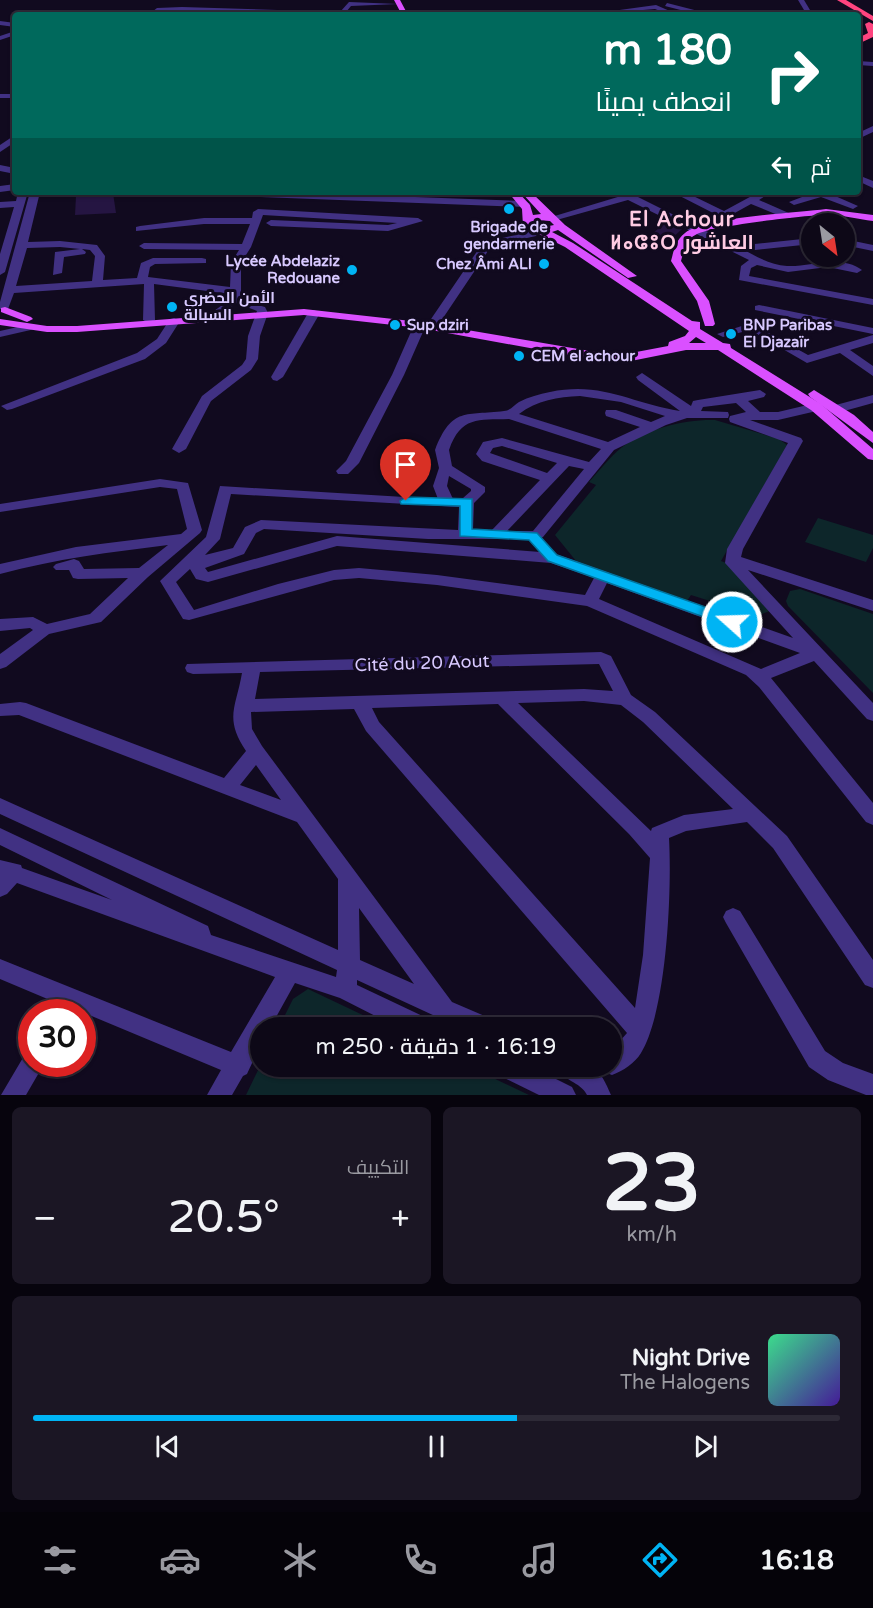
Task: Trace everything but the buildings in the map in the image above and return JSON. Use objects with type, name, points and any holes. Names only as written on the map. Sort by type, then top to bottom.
[{"type":"highway","points":[[831,0],[853,12]]},
{"type":"highway","points":[[841,0],[855,12]]},
{"type":"highway","points":[[861,41],[873,34],[872,21]]},
{"type":"main road","points":[[521,197],[813,405],[873,456]]},
{"type":"main road","points":[[521,197],[534,227],[569,245],[837,409],[873,439]]},
{"type":"main road","points":[[709,331],[703,301],[676,261],[680,244],[694,231],[788,216],[835,212],[873,218]]},
{"type":"main road","points":[[534,227],[535,217],[554,220]]},
{"type":"main road","points":[[534,227],[554,220]]},
{"type":"main road","points":[[2,309],[24,319],[53,324],[149,320],[261,311],[340,310],[435,322],[552,345],[608,352],[671,346],[709,331]]},
{"type":"main road","points":[[0,322],[32,327],[77,329],[261,311],[314,313],[420,325],[560,352],[601,356],[652,354],[686,346],[709,331]]},
{"type":"street","points":[[158,10],[161,0]]},
{"type":"street","points":[[226,10],[231,0]]},
{"type":"street","points":[[243,10],[253,0]]},
{"type":"street","points":[[344,12],[349,4],[395,1]]},
{"type":"street","points":[[630,2],[667,2],[699,12]]},
{"type":"street","points":[[625,12],[658,7],[669,12]]},
{"type":"street","points":[[635,9],[641,12]]},
{"type":"street","points":[[155,12],[158,10],[283,12]]},
{"type":"street","points":[[0,272],[22,195]]},
{"type":"street","points":[[2,309],[22,246],[34,195]]},
{"type":"street","points":[[218,314],[229,305],[234,294],[236,263],[246,248],[264,195]]},
{"type":"street","points":[[376,195],[499,201],[521,197]]},
{"type":"street","points":[[393,195],[521,197]]},
{"type":"street","points":[[554,220],[625,195],[756,261],[788,269],[828,264],[857,270]]},
{"type":"street","points":[[683,195],[726,215]]},
{"type":"street","points":[[694,231],[760,195],[788,216]]},
{"type":"street","points":[[794,202],[814,195]]},
{"type":"street","points":[[825,195],[853,206]]},
{"type":"street","points":[[0,205],[19,204]]},
{"type":"street","points":[[140,229],[257,217],[418,221],[393,228],[271,224]]},
{"type":"street","points":[[435,322],[484,249],[502,241],[532,234],[534,227]]},
{"type":"street","points":[[736,249],[801,242]]},
{"type":"street","points":[[22,246],[85,244],[100,256],[97,284]]},
{"type":"street","points":[[855,244],[873,248]]},
{"type":"street","points":[[144,246],[246,248]]},
{"type":"street","points":[[57,273],[59,254],[96,251]]},
{"type":"street","points":[[149,320],[145,265],[153,261],[202,261]]},
{"type":"street","points":[[756,261],[746,266],[743,278],[873,302]]},
{"type":"street","points":[[788,269],[799,289]]},
{"type":"street","points":[[9,290],[146,280],[234,294],[243,304],[261,311],[254,336],[252,359],[247,367],[206,399],[179,449]]},
{"type":"street","points":[[759,308],[873,331]]},
{"type":"street","points":[[277,377],[314,313]]},
{"type":"street","points":[[7,406],[141,356],[162,341],[174,321]]},
{"type":"street","points":[[343,471],[352,463],[399,375],[420,325]]},
{"type":"street","points":[[709,331],[751,326],[807,359],[873,339]]},
{"type":"street","points":[[0,334],[32,327]]},
{"type":"street","points":[[842,349],[873,372]]},
{"type":"street","points":[[642,377],[692,411]]},
{"type":"street","points":[[510,415],[518,407],[528,403],[567,393],[624,399],[659,412],[740,412],[778,416],[813,405]]},
{"type":"street","points":[[740,412],[760,394]]},
{"type":"street","points":[[686,396],[692,411]]},
{"type":"street","points":[[837,409],[873,399]]},
{"type":"street","points":[[533,536],[609,447],[651,426],[692,411],[740,412],[796,441],[735,549],[732,559]]},
{"type":"street","points":[[611,413],[651,426]]},
{"type":"street","points":[[609,447],[525,422],[510,415],[469,416],[454,426],[442,450],[446,468],[478,487],[478,492],[467,502],[450,504],[225,489],[213,539],[196,566],[201,575],[207,577],[338,541],[553,558],[817,653]]},
{"type":"street","points":[[548,478],[487,458],[483,454],[484,450],[488,445],[502,442],[592,467]]},
{"type":"street","points":[[495,535],[566,461]]},
{"type":"street","points":[[446,468],[439,478],[440,492],[450,504]]},
{"type":"street","points":[[0,508],[160,483],[176,483],[183,486],[187,493],[195,530],[143,573],[95,618],[38,626],[0,625]]},
{"type":"street","points":[[465,533],[467,502]]},
{"type":"street","points":[[553,558],[533,536],[428,534],[261,524],[249,530],[239,551],[200,559],[168,581],[189,615],[316,578],[359,573],[437,580],[590,601],[740,664],[758,676],[873,817]]},
{"type":"street","points":[[0,569],[36,559],[76,552],[186,538]]},
{"type":"street","points":[[732,559],[873,606]]},
{"type":"street","points":[[732,559],[754,587],[873,714]]},
{"type":"street","points":[[61,567],[74,564],[78,574],[143,573]]},
{"type":"street","points":[[754,587],[773,573]]},
{"type":"street","points":[[590,601],[604,575]]},
{"type":"street","points":[[0,663],[38,626]]},
{"type":"street","points":[[758,676],[817,653]]},
{"type":"street","name":"Cité du 20 Aout","points":[[193,668],[601,658],[605,660],[625,699],[649,717],[780,842],[873,978]]},
{"type":"street","points":[[252,667],[245,706],[240,714],[240,726],[348,880],[444,1008]]},
{"type":"street","name":"Cité du 20 Aout","points":[[245,706],[584,695],[625,699]]},
{"type":"street","points":[[502,698],[636,828],[660,856]]},
{"type":"street","name":"Cité du 20 Aout","points":[[360,703],[372,726],[640,1031]]},
{"type":"street","points":[[0,710],[20,708],[303,816]]},
{"type":"street","points":[[228,788],[256,751]]},
{"type":"street","points":[[0,806],[349,963],[463,1017]]},
{"type":"street","points":[[622,1058],[631,1049],[640,1031],[646,1003],[660,856],[659,834],[669,827],[684,822],[752,814]]},
{"type":"street","points":[[0,836],[174,918],[242,956]]},
{"type":"street","points":[[0,888],[7,869],[242,956],[345,990],[400,1017]]},
{"type":"street","points":[[345,990],[349,963],[348,880]]},
{"type":"street","points":[[733,917],[817,1059],[836,1072],[873,1086]]},
{"type":"street","points":[[0,969],[57,999]]},
{"type":"street","points":[[219,1095],[239,1066],[290,972]]},
{"type":"street","points":[[96,1015],[239,1066]]},
{"type":"street","points":[[13,1095],[24,1077]]},
{"type":"street","points":[[527,1077],[564,1095]]},
{"type":"green space","points":[[715,420],[779,439],[787,445],[721,561],[729,564],[772,610],[757,616],[691,595],[687,601],[576,561],[555,535],[596,485],[589,482],[630,441],[641,435],[679,423]]},
{"type":"green space","points":[[818,518],[873,535],[873,548],[866,562],[805,542]]},
{"type":"green space","points":[[800,589],[873,614],[873,693],[788,606],[786,601],[790,591]]},
{"type":"green space","points":[[308,989],[367,1017],[284,1017],[293,999]]},
{"type":"green space","points":[[255,1077],[491,1077],[529,1095],[246,1095]]},
{"type":"place","name":"Brigade de gendarmerie","points":[[509,209]]},
{"type":"place","name":"Chez Âmi ALI","points":[[544,264]]},
{"type":"place","name":"Lycée Abdelaziz Redouane","points":[[352,270]]},
{"type":"place","name":"الأمن الحضري السبالة","points":[[172,307]]},
{"type":"place","name":"Sup dziri","points":[[395,325]]},
{"type":"place","name":"BNP Paribas El Djazaïr","points":[[731,334]]},
{"type":"place","name":"CEM el achour","points":[[519,356]]},
{"type":"district","name":"El Achour ⵍⴰⵛⵓⵔ العاشور","points":[[682,230]]},
{"type":"route","points":[[406,501],[450,504],[467,502],[465,533],[533,536],[553,558],[732,622]]}]
